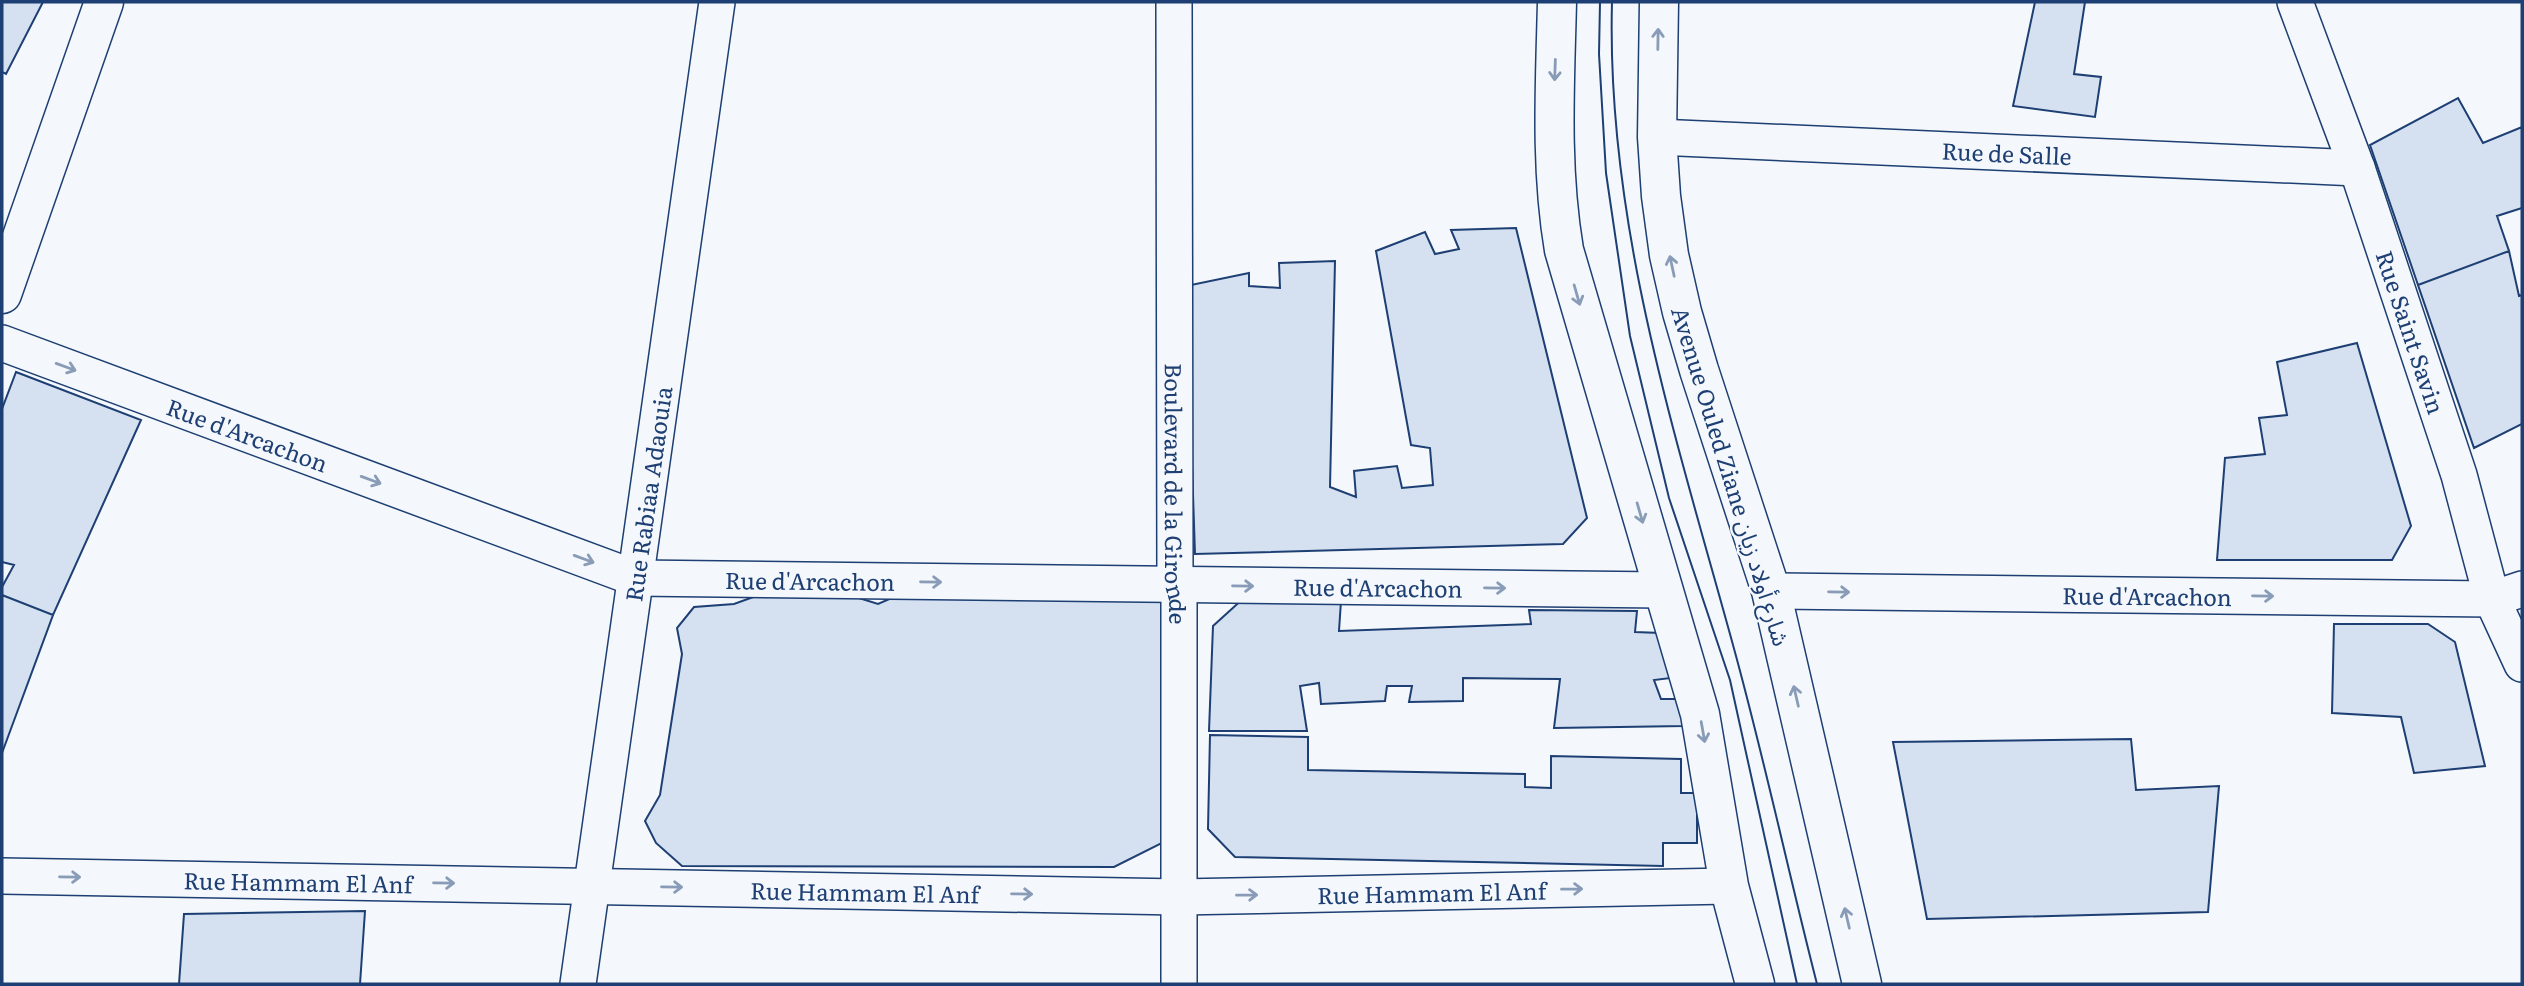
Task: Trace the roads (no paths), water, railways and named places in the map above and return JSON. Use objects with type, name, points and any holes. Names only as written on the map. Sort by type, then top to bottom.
[{"type":"main road","points":[[2,294],[104,2]]},
{"type":"main road","points":[[1557,2],[1555,165],[1557,208],[1564,250],[1699,714],[1729,886],[1755,984]]},
{"type":"main road","name":"Avenue Ouled Ziane شارع أولاد زيان","points":[[1659,2],[1657,137],[1666,231],[1682,312],[1771,591],[1862,984]]},
{"type":"street","name":"Rue Rabiaa Adaouia","points":[[578,984],[717,2]]},
{"type":"street","name":"Boulevard de la Gironde","points":[[1174,2],[1179,984]]},
{"type":"street","name":"Rue Saint Savin","points":[[2295,2],[2357,168],[2459,475],[2507,594],[2522,664]]},
{"type":"street","name":"Rue de Salle","points":[[1657,137],[2357,168]]},
{"type":"street","name":"Rue d'Arcachon","points":[[2,343],[635,578],[1662,590]]},
{"type":"street","name":"Rue d'Arcachon","points":[[1771,591],[2507,594]]},
{"type":"street","name":"Rue Hammam El Anf","points":[[2,876],[1179,897],[1729,886]]},
{"type":"tram line","points":[[1600,2],[1599,54],[1606,173],[1630,336],[1669,498],[1730,680],[1797,984]]},
{"type":"tram line","points":[[1612,2],[1613,84],[1620,166],[1648,327],[1744,687],[1817,984]]}]
